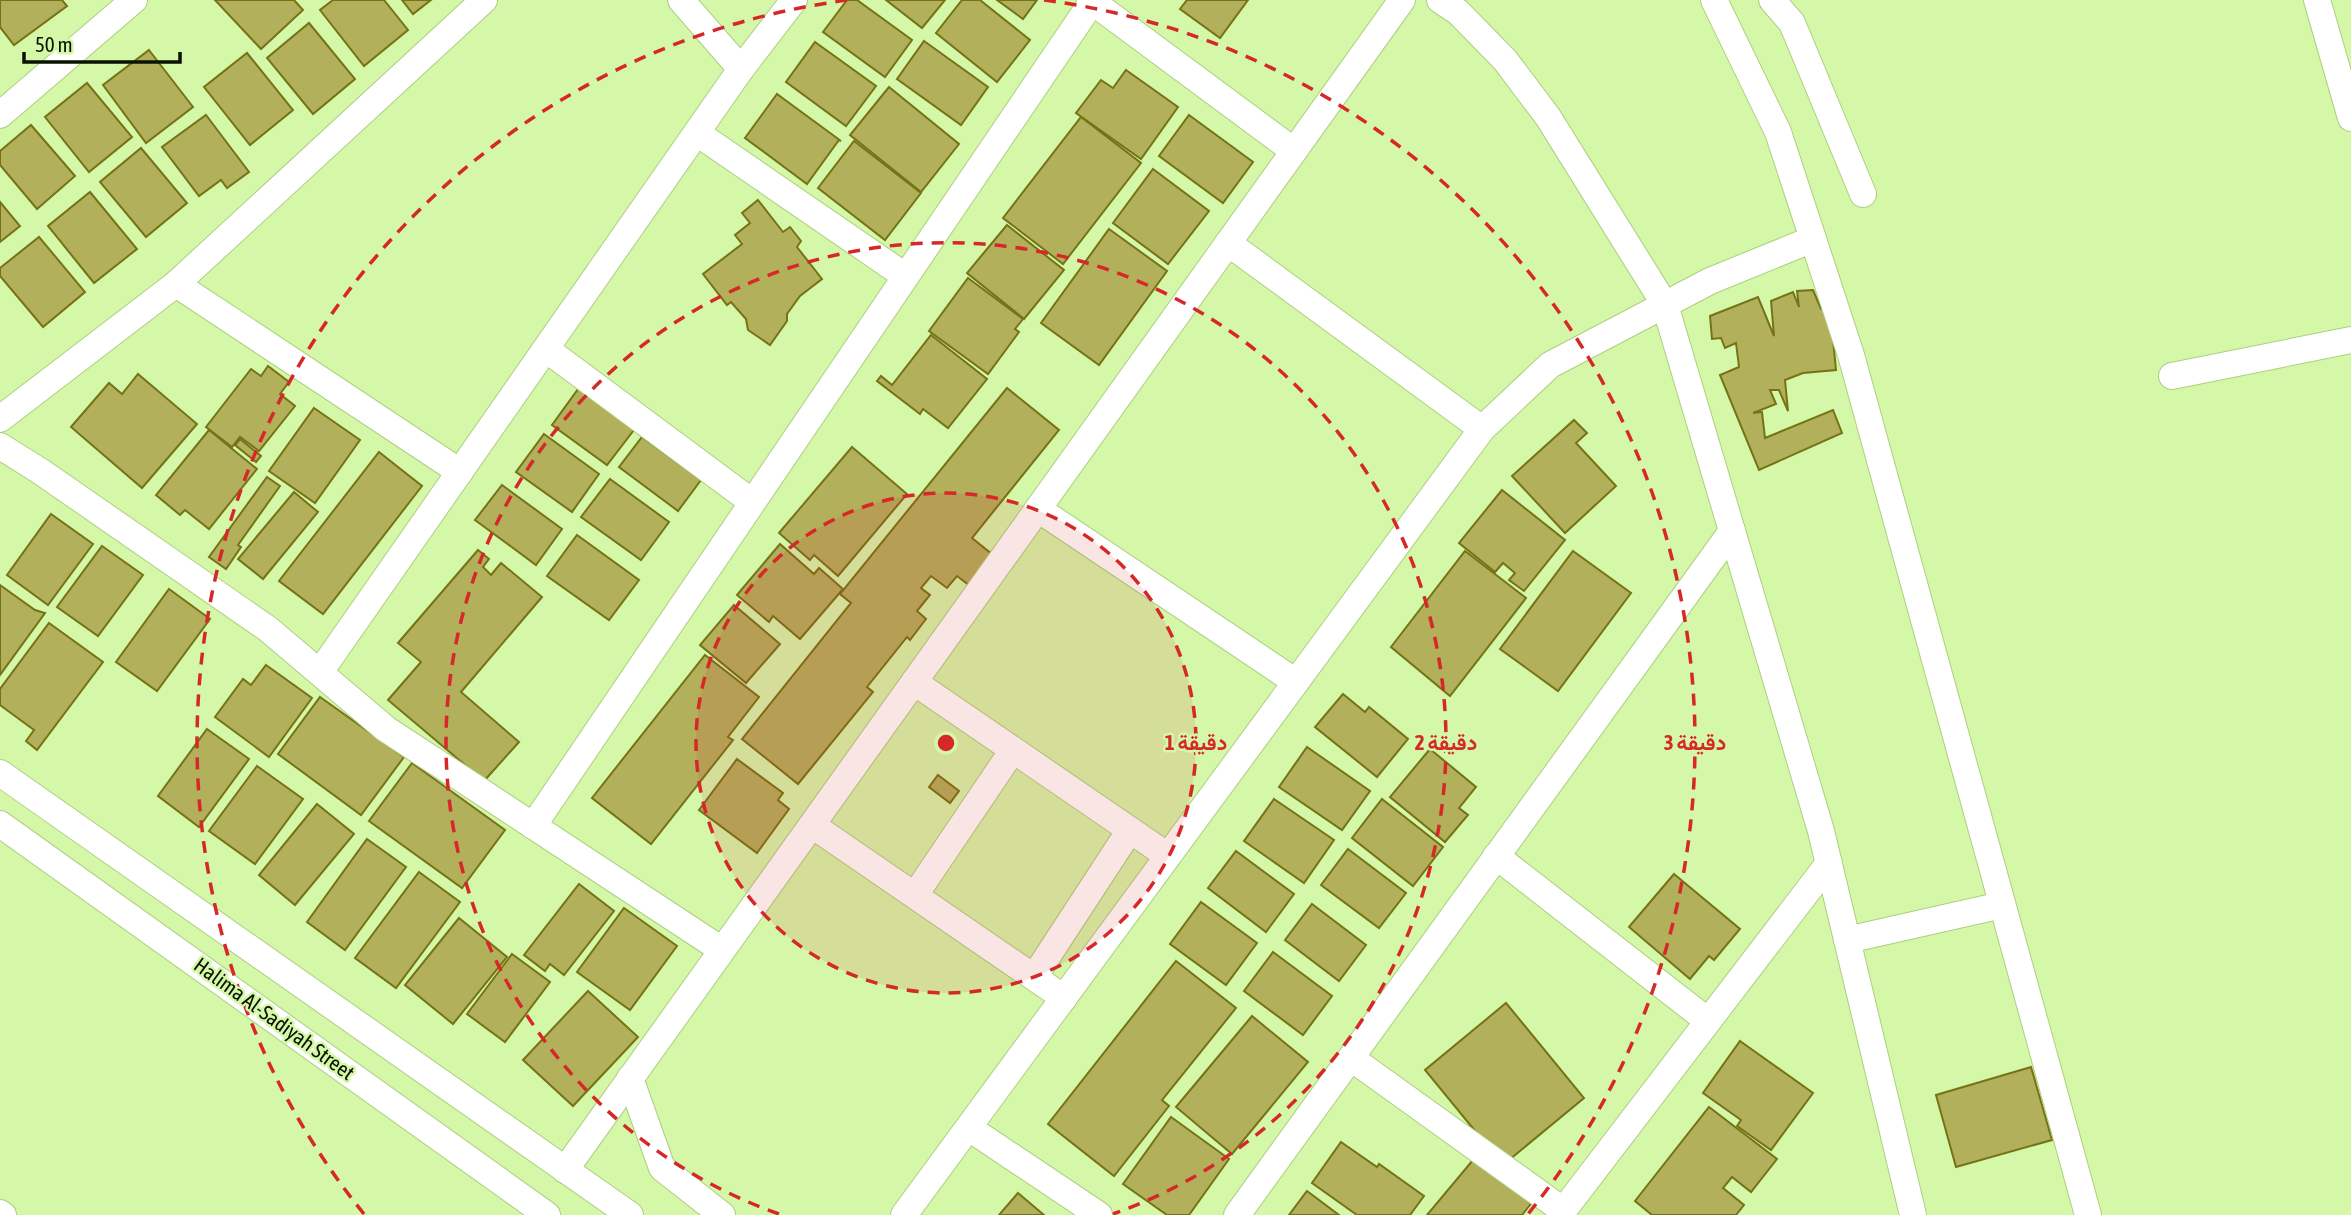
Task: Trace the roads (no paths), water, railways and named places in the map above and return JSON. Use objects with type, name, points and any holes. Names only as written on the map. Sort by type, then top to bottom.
[{"type":"street","points":[[0,115],[134,0]]},
{"type":"street","points":[[0,419],[176,284],[484,0]]},
{"type":"street","points":[[681,0],[741,69]]},
{"type":"street","points":[[320,672],[741,69],[794,0]]},
{"type":"street","points":[[565,1170],[1402,0]]},
{"type":"street","points":[[1440,0],[1458,12],[1505,60],[1548,117],[1665,305],[1829,863],[1913,1215]]},
{"type":"street","points":[[1714,0],[1777,132],[1851,355],[2088,1215]]},
{"type":"street","points":[[1772,0],[1792,23],[1863,194]]},
{"type":"street","points":[[1792,0],[1805,55]]},
{"type":"street","points":[[2317,0],[2351,118]]},
{"type":"street","points":[[533,826],[1091,1],[1294,151]]},
{"type":"street","points":[[697,133],[905,276]]},
{"type":"street","points":[[904,1215],[1482,429],[1550,365],[1710,281],[1813,239]]},
{"type":"street","points":[[1228,243],[1482,429]]},
{"type":"street","points":[[176,284],[460,472]]},
{"type":"street","points":[[2172,376],[2351,340]]},
{"type":"street","points":[[546,349],[752,502]]},
{"type":"street","points":[[0,446],[268,629],[386,729],[722,950]]},
{"type":"street","points":[[1038,509],[1296,682]]},
{"type":"street","points":[[1237,1215],[1732,531]]},
{"type":"street","points":[[914,682],[1168,856]]},
{"type":"street","points":[[915,895],[1013,750]]},
{"type":"street","points":[[0,773],[630,1215]]},
{"type":"street","name":"Halima Al-Sadiyah Street","points":[[0,824],[547,1215]]},
{"type":"street","points":[[812,824],[1064,998]]},
{"type":"street","points":[[1034,977],[1130,830]]},
{"type":"street","points":[[1496,856],[1708,1021]]},
{"type":"street","points":[[1351,1058],[1562,1213],[1829,863]]},
{"type":"street","points":[[1847,940],[2002,905]]},
{"type":"street","points":[[630,1079],[662,1168],[722,1215]]},
{"type":"street","points":[[968,1128],[1099,1215]]}]
